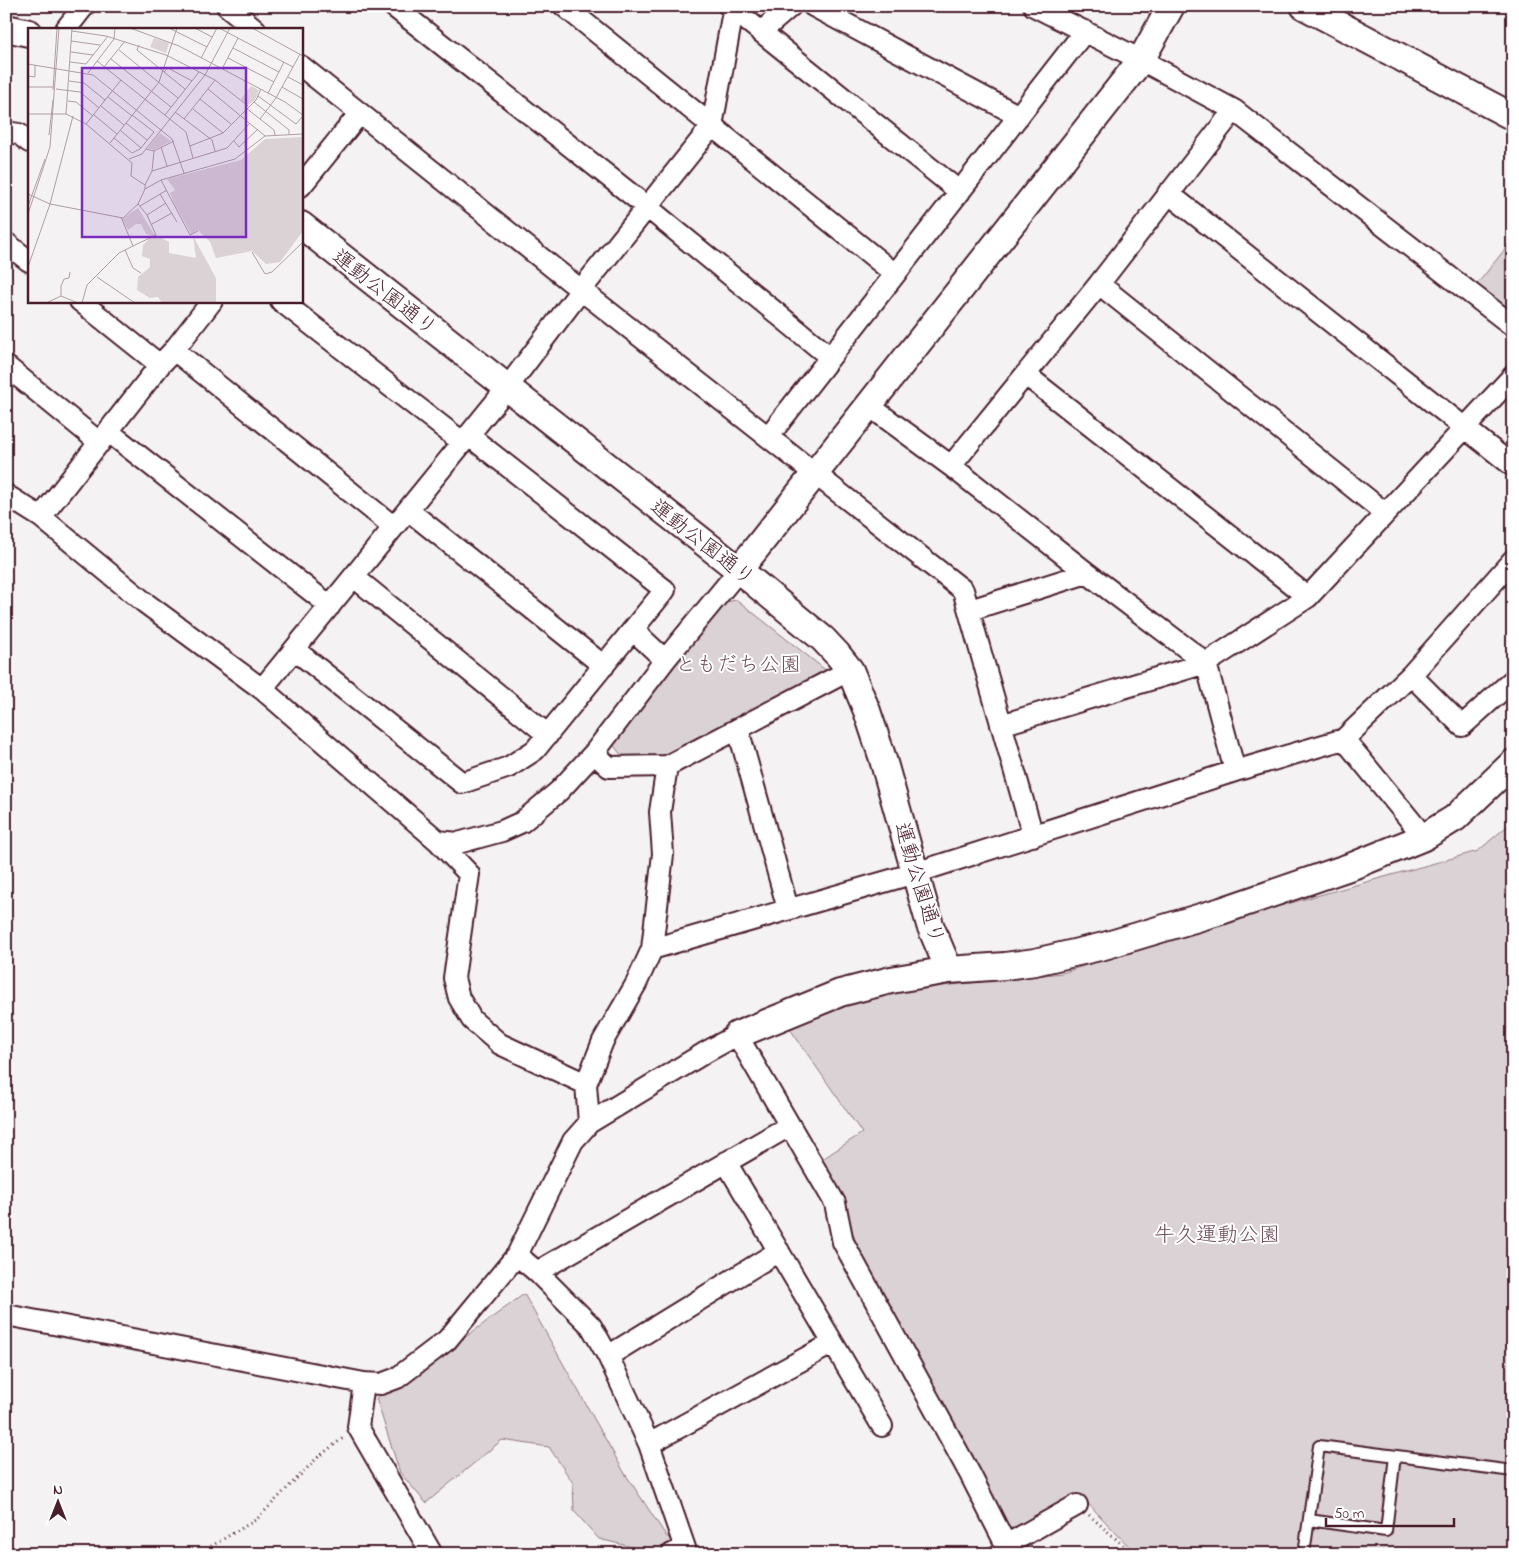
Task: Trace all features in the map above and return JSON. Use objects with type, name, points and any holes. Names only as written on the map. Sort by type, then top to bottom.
[{"type":"street","points":[[67,28],[84,6]]},
{"type":"street","points":[[227,6],[254,28]]},
{"type":"street","points":[[393,6],[647,207],[830,357]]},
{"type":"street","points":[[564,6],[895,274]]},
{"type":"street","points":[[761,32],[791,6]]},
{"type":"street","points":[[813,6],[1019,116]]},
{"type":"street","points":[[1034,6],[1234,110],[1513,326]]},
{"type":"street","points":[[438,842],[458,843],[479,838],[522,822],[560,791],[594,753],[665,660],[739,570],[1141,60],[1171,6]]},
{"type":"street","points":[[1304,6],[1513,117]]},
{"type":"street","points":[[262,689],[507,388],[581,290],[712,126],[732,7]]},
{"type":"street","points":[[732,7],[960,192]]},
{"type":"street","points":[[6,28],[28,33]]},
{"type":"street","points":[[768,437],[1085,31]]},
{"type":"street","points":[[302,67],[581,290],[963,590],[1033,836]]},
{"type":"street","points":[[951,466],[1099,284],[1234,110]]},
{"type":"street","points":[[302,185],[360,113]]},
{"type":"street","points":[[6,132],[19,134],[28,141]]},
{"type":"street","points":[[1168,194],[1466,427],[1513,466]]},
{"type":"street","name":"運動公園通り","points":[[302,227],[739,570],[823,639],[838,655],[850,670],[867,711],[882,756],[930,925],[949,970]]},
{"type":"street","points":[[6,243],[28,260]]},
{"type":"street","points":[[1099,284],[1385,512]]},
{"type":"street","points":[[81,302],[160,365]]},
{"type":"street","points":[[41,517],[211,302]]},
{"type":"street","points":[[282,302],[666,590],[535,750],[509,767],[462,783],[295,650]]},
{"type":"street","points":[[174,350],[394,527]]},
{"type":"street","points":[[6,366],[330,606]]},
{"type":"street","points":[[1026,375],[1308,597]]},
{"type":"street","points":[[1001,725],[1206,663],[1308,597],[1513,376]]},
{"type":"street","points":[[868,405],[951,466],[1086,573],[1206,663],[1236,771]]},
{"type":"street","points":[[6,495],[41,517],[144,602],[262,689],[438,842],[469,874],[454,978],[459,998],[472,1020],[500,1044],[586,1084]]},
{"type":"street","points":[[408,510],[604,666]]},
{"type":"street","points":[[652,949],[915,873],[1344,738],[1411,676],[1513,560]]},
{"type":"street","points":[[970,610],[1086,573]]},
{"type":"street","points":[[354,577],[548,735]]},
{"type":"street","points":[[633,630],[665,660]]},
{"type":"street","points":[[594,753],[609,767],[667,766],[850,670]]},
{"type":"street","points":[[1411,676],[1462,726],[1513,680]]},
{"type":"street","points":[[738,729],[788,909]]},
{"type":"street","points":[[1344,738],[1424,837]]},
{"type":"street","points":[[6,1315],[364,1383],[381,1384],[397,1378],[447,1340],[517,1255],[573,1141],[589,1123],[737,1035],[840,993],[891,980],[949,970],[1036,962],[1104,946],[1221,911],[1301,884],[1355,865],[1424,837],[1455,818],[1513,763]]},
{"type":"street","points":[[589,1123],[586,1084],[603,1041],[636,984],[652,949],[663,854],[660,812],[667,766]]},
{"type":"street","points":[[737,1035],[835,1203],[843,1242],[970,1474],[998,1550],[1077,1505]]},
{"type":"street","points":[[537,1272],[789,1126]]},
{"type":"street","points":[[726,1162],[882,1426]]},
{"type":"street","points":[[608,1356],[778,1251]]},
{"type":"street","points":[[517,1255],[537,1272],[590,1326],[608,1356],[649,1444],[682,1552]]},
{"type":"street","points":[[649,1444],[833,1343]]},
{"type":"street","points":[[364,1383],[358,1427],[432,1554]]},
{"type":"lane","points":[[1304,1554],[1319,1446],[1513,1471]]},
{"type":"lane","points":[[1308,1520],[1386,1531],[1395,1456]]},
{"type":"path","points":[[198,1554],[257,1520],[317,1458],[358,1427]]},
{"type":"path","points":[[1077,1505],[1124,1546],[1130,1554]]},
{"type":"green space","points":[[1513,239],[1513,319],[1474,288]]},
{"type":"green space","name":"ともだち公園","points":[[737,600],[828,672],[667,756],[625,760],[612,743],[724,602]]},
{"type":"green space","name":"牛久運動公園","points":[[1513,821],[1513,1554],[1136,1554],[1080,1495],[1011,1534],[858,1250],[848,1218],[845,1200],[821,1160],[862,1133],[788,1026],[834,1007],[878,993],[1062,973],[1197,929],[1478,851]]},
{"type":"green space","points":[[524,1294],[624,1472],[667,1537],[717,1554],[648,1554],[649,1551],[599,1539],[574,1511],[573,1483],[549,1447],[502,1440],[426,1503],[400,1473],[376,1398],[403,1383]]}]
